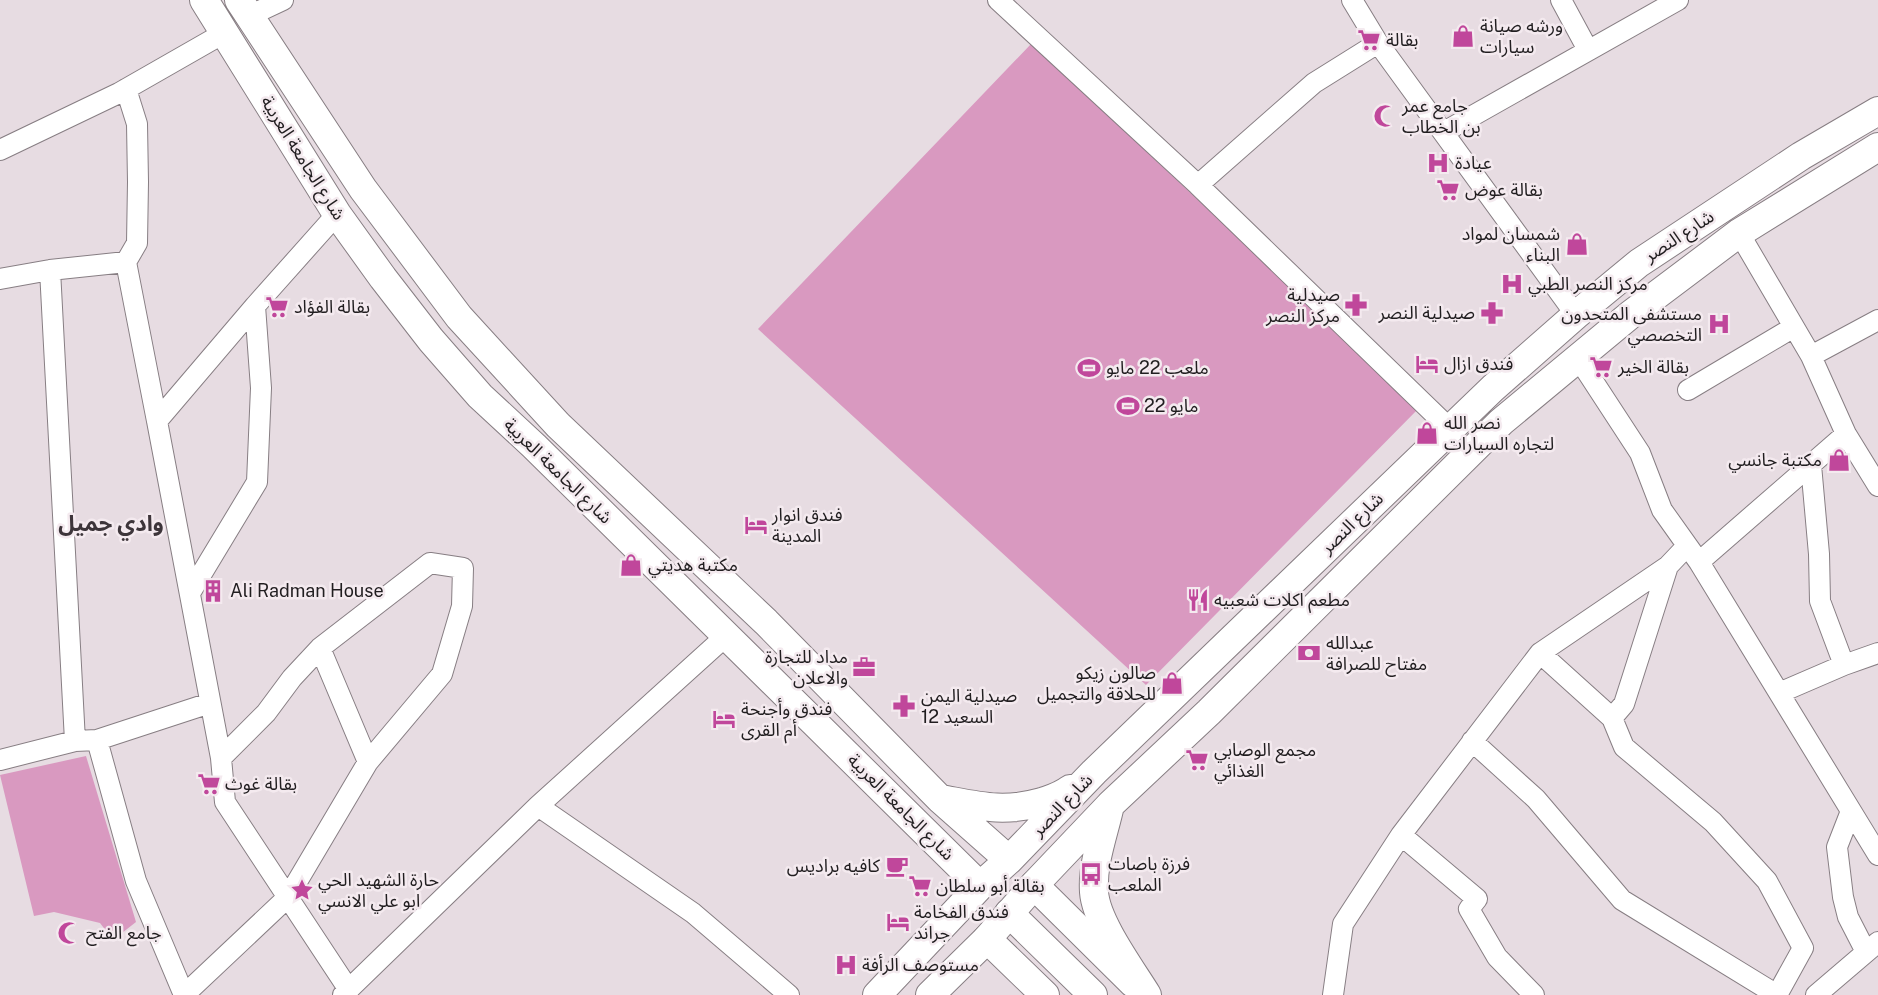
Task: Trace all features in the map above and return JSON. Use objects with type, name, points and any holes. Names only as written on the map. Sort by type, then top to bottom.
[{"type":"main road","name":"شارع الجامعة العربية","points":[[204,0],[338,214],[383,278],[431,340],[480,396],[542,453],[915,821],[955,882],[972,895]]},
{"type":"main road","name":"شارع الجامعة العربية","points":[[244,8],[364,189],[459,317],[558,426],[766,622],[940,799],[1008,860]]},
{"type":"main road","name":"شارع النصر","points":[[877,995],[972,895],[1164,703],[1493,388],[1639,263],[1801,156],[1878,111]]},
{"type":"main road","name":"شارع النصر","points":[[930,995],[988,939],[1034,885],[1110,804],[1225,696],[1501,422],[1630,315],[1739,233],[1875,156]]},
{"type":"main road","points":[[1199,669],[1201,684],[1206,690],[1211,694],[1225,696]]},
{"type":"main road","points":[[1164,703],[1178,708],[1185,714],[1192,728]]},
{"type":"main road","points":[[940,799],[1004,809],[1026,806],[1061,796],[1094,772]]},
{"type":"main road","points":[[1110,804],[1096,865],[1094,893],[1103,923],[1146,995]]},
{"type":"main road","points":[[1034,885],[1146,995]]},
{"type":"main road","points":[[1009,914],[1093,995]]},
{"type":"main road","points":[[988,939],[1045,995]]},
{"type":"street","points":[[244,8],[282,0]]},
{"type":"street","points":[[998,0],[1198,185],[1450,429]]},
{"type":"street","points":[[1352,0],[1378,43],[1576,315]]},
{"type":"street","points":[[1561,0],[1588,50]]},
{"type":"street","points":[[1444,132],[1678,0]]},
{"type":"street","points":[[0,150],[126,89],[224,32]]},
{"type":"street","points":[[1198,185],[1314,83],[1378,43]]},
{"type":"street","points":[[126,89],[137,124],[138,182],[137,243],[126,262],[221,758],[225,802],[288,897],[346,992],[538,806],[727,635]]},
{"type":"street","points":[[157,421],[338,214]]},
{"type":"street","points":[[1739,233],[1811,356],[1846,434],[1876,477]]},
{"type":"street","points":[[0,279],[50,270],[126,262]]},
{"type":"street","points":[[50,270],[75,741]]},
{"type":"street","points":[[190,594],[257,482],[261,388],[256,306]]},
{"type":"street","points":[[1811,356],[1878,320]]},
{"type":"street","points":[[1688,390],[1794,327]]},
{"type":"street","points":[[1578,358],[1640,454],[1662,510],[1699,562],[1878,854]]},
{"type":"street","points":[[1699,562],[1846,434]]},
{"type":"street","points":[[1811,465],[1819,554],[1820,601],[1844,665]]},
{"type":"street","points":[[1333,995],[1343,924],[1401,835],[1540,652],[1668,566],[1687,546]]},
{"type":"street","points":[[97,740],[136,881],[184,995],[288,897],[368,762],[442,674],[462,606],[464,568],[430,563],[320,648],[292,678],[266,713],[221,758]]},
{"type":"street","points":[[1612,718],[1624,704],[1668,566]]},
{"type":"street","points":[[320,648],[368,762]]},
{"type":"street","points":[[1472,741],[1536,799],[1622,900],[1777,995],[1803,948],[1767,881],[1713,822],[1624,747],[1612,718],[1540,652]]},
{"type":"street","points":[[1778,692],[1878,653]]},
{"type":"street","points":[[0,760],[75,741],[97,740],[210,703]]},
{"type":"street","points":[[538,806],[693,914],[789,995]]},
{"type":"street","points":[[1816,995],[1872,947],[1848,917],[1843,897],[1837,847],[1851,811]]},
{"type":"street","points":[[1401,835],[1476,899],[1468,909],[1497,957],[1534,995]]},
{"type":"shaded area","name":"ملعب 22 مايو","points":[[1031,44],[1420,407],[1146,685],[758,329]]},
{"type":"shaded area","points":[[86,756],[136,922],[113,940],[100,923],[54,912],[34,916],[0,775]]},
{"type":"place","name":"ورشه صيانة سيارات","points":[[1463,36]]},
{"type":"place","name":"بقالة","points":[[1369,40]]},
{"type":"place","name":"جامع عمر بن الخطاب","points":[[1385,116]]},
{"type":"place","name":"عيادة","points":[[1438,163]]},
{"type":"place","name":"بقالة عوض","points":[[1448,190]]},
{"type":"place","name":"شمسان لمواد البناء","points":[[1577,244]]},
{"type":"place","name":"مركز النصر الطبي","points":[[1512,284]]},
{"type":"place","name":"صيدلية مركز النصر","points":[[1356,305]]},
{"type":"place","name":"بقالة الفؤاد","points":[[277,307]]},
{"type":"place","name":"صيدلية النصر","points":[[1492,313]]},
{"type":"place","name":"مستشفى المتحدون التخصصي","points":[[1719,324]]},
{"type":"place","name":"فندق ازال","points":[[1427,364]]},
{"type":"place","name":"بقالة الخير","points":[[1601,367]]},
{"type":"place","name":"ملعب 22 مايو","points":[[1089,368]]},
{"type":"place","name":"22 مايو","points":[[1128,406]]},
{"type":"place","name":"نصر الله لتجاره السيارات","points":[[1427,433]]},
{"type":"place","name":"مكتبة جانسي","points":[[1839,460]]},
{"type":"place","name":"فندق انوار المدينة","points":[[756,525]]},
{"type":"place","name":"مكتبة هديتي","points":[[631,565]]},
{"type":"place","name":"Ali Radman House","points":[[213,591]]},
{"type":"place","name":"مطعم اكلات شعبيه","points":[[1198,600]]},
{"type":"place","name":"عبدالله مفتاح للصرافة","points":[[1309,653]]},
{"type":"place","name":"مداد للتجارة والاعلان","points":[[864,667]]},
{"type":"place","name":"صالون زيكو للحلاقة والتجميل","points":[[1172,683]]},
{"type":"place","name":"صيدلية اليمن السعيد 12","points":[[904,706]]},
{"type":"place","name":"فندق وأجنحة أم القرى","points":[[724,719]]},
{"type":"place","name":"مجمع الوصابي الغذائي","points":[[1197,760]]},
{"type":"place","name":"بقالة غوث","points":[[209,784]]},
{"type":"place","name":"كافيه براديس","points":[[897,866]]},
{"type":"place","name":"فرزة باصات الملعب","points":[[1091,874]]},
{"type":"place","name":"بقالة أبو سلطان","points":[[920,886]]},
{"type":"place","name":"حارة الشهيد الحي ابو علي الانسي","points":[[302,890]]},
{"type":"place","name":"فندق الفخامة جراند","points":[[898,922]]},
{"type":"place","name":"جامع الفتح","points":[[69,933]]},
{"type":"place","name":"مستوصف الرأفة","points":[[846,965]]},
{"type":"district","name":"وادي جميل","points":[[111,523]]}]
